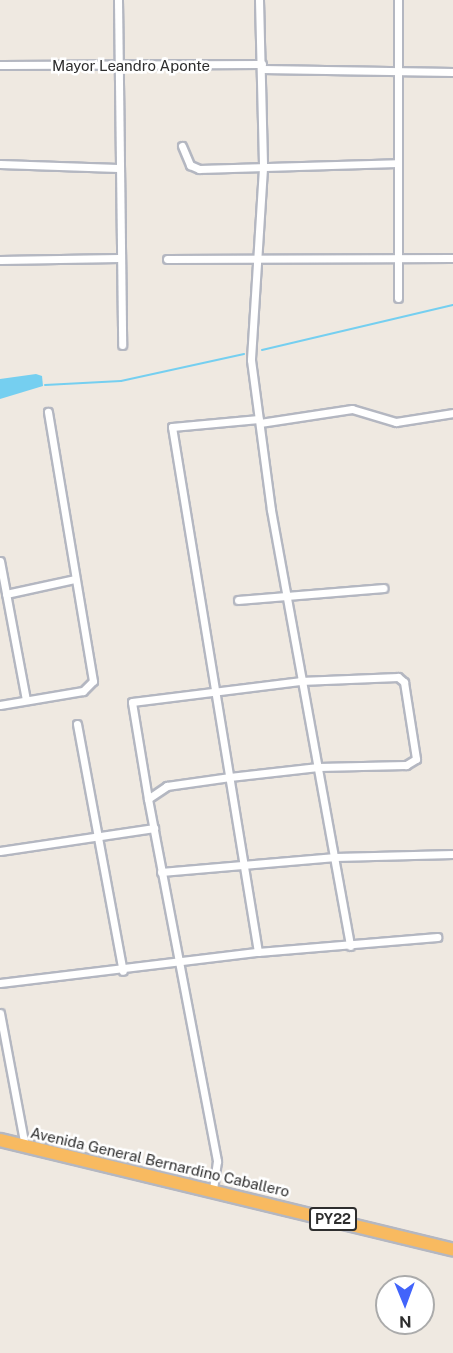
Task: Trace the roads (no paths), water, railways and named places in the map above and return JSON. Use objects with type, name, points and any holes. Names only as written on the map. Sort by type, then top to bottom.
[{"type":"highway","name":"Avenida General Bernardino Caballero","points":[[0,1140],[453,1250]]},
{"type":"street","points":[[118,0],[121,67],[118,168],[122,345]]},
{"type":"street","points":[[259,0],[263,168],[252,360],[259,421],[300,681],[351,946]]},
{"type":"street","points":[[398,0],[398,298]]},
{"type":"street","name":"Mayor Leandro Aponte","points":[[0,65],[262,67],[453,72]]},
{"type":"street","points":[[182,147],[190,165],[199,169],[398,162]]},
{"type":"street","points":[[0,164],[118,168]]},
{"type":"street","points":[[0,260],[119,258]]},
{"type":"street","points":[[167,259],[453,258]]},
{"type":"street","points":[[258,952],[171,427],[259,421],[352,409],[396,422],[453,413]]},
{"type":"street","points":[[0,705],[83,691],[93,681],[48,412]]},
{"type":"street","points":[[0,561],[26,700]]},
{"type":"street","points":[[6,594],[75,579]]},
{"type":"street","points":[[238,600],[384,588]]},
{"type":"street","points":[[148,799],[167,786],[318,767],[393,767],[416,759],[404,682],[398,677],[300,681],[213,689],[132,702],[148,799],[154,828],[176,961],[217,1161],[213,1190]]},
{"type":"street","points":[[77,724],[123,971]]},
{"type":"street","points":[[0,850],[98,839],[154,828]]},
{"type":"street","points":[[161,872],[335,857],[453,854]]},
{"type":"street","points":[[0,983],[123,971],[176,961],[258,952],[437,937]]},
{"type":"street","points":[[0,1013],[25,1146]]},
{"type":"water","points":[[36,374],[42,376],[43,386],[0,399],[0,379]]},
{"type":"waterway","points":[[262,350],[453,305]]},
{"type":"waterway","points":[[45,385],[121,381],[244,354]]}]
